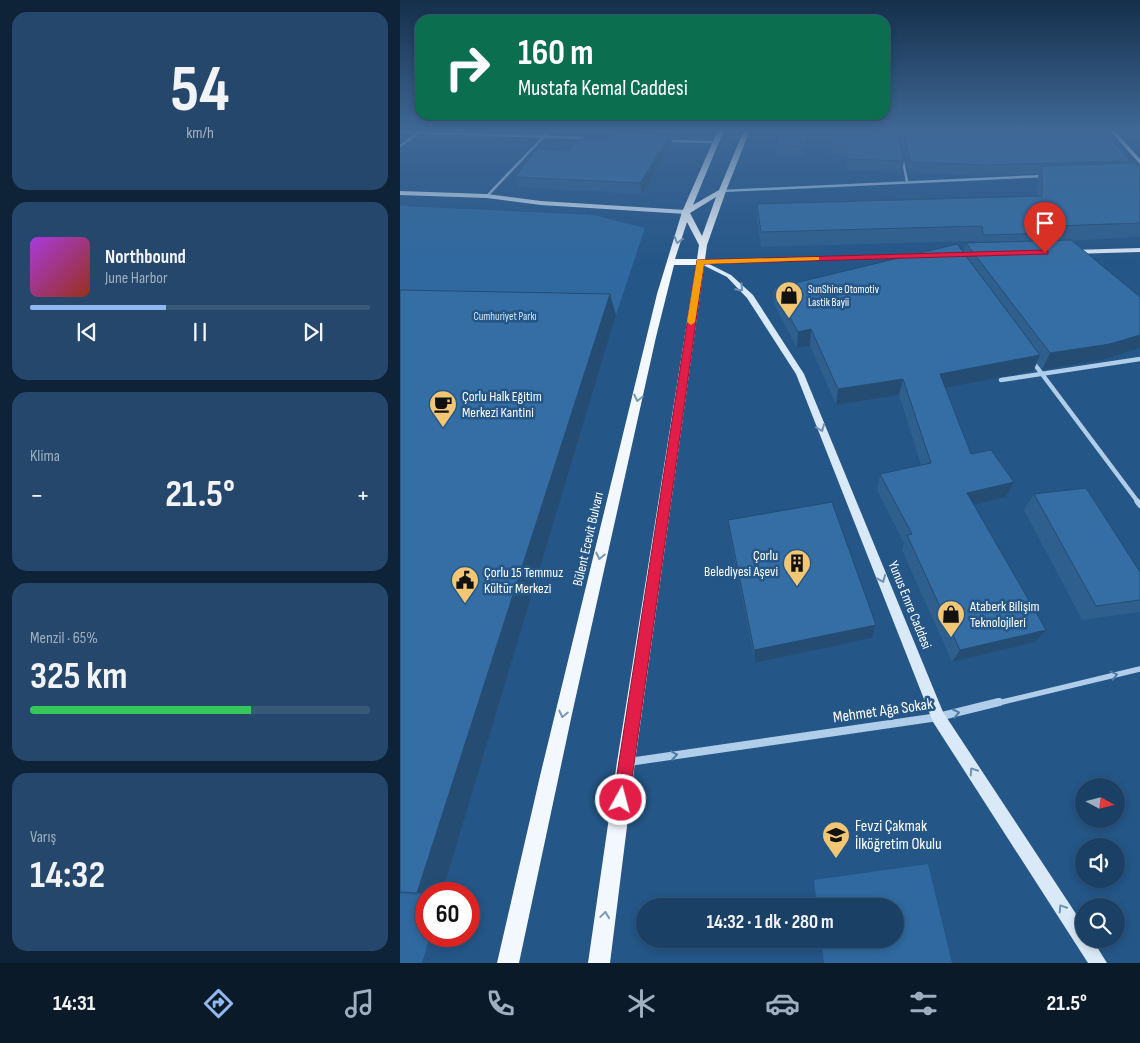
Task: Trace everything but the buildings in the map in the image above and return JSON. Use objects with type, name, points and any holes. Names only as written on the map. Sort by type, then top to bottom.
[{"type":"main road","name":"Bülent Ecevit Bulvarı","points":[[508,963],[541,810],[671,262],[686,212],[702,175]]},
{"type":"main road","points":[[598,963],[700,262],[703,246],[729,175]]},
{"type":"main road","points":[[695,191],[722,191]]},
{"type":"main road","points":[[703,246],[686,212],[722,191]]},
{"type":"main road","points":[[671,262],[700,262]]},
{"type":"street","points":[[487,196],[507,175]]},
{"type":"street","points":[[906,175],[907,181]]},
{"type":"street","points":[[722,191],[907,181],[1054,176]]},
{"type":"street","points":[[400,193],[487,196],[541,203],[686,212]]},
{"type":"street","points":[[1060,252],[1140,250]]},
{"type":"street","points":[[700,262],[924,256]]},
{"type":"street","name":"Yunus Emre Caddesi","points":[[700,262],[729,276],[750,297],[800,374],[938,717],[1098,963]]},
{"type":"street","points":[[1001,380],[1140,359]]},
{"type":"street","points":[[1031,360],[1140,505]]},
{"type":"street","name":"Mehmet Ağa Sokak","points":[[626,762],[938,717],[1140,669]]},
{"type":"green space","name":"Cumhuriyet Parkı","points":[[400,206],[594,215],[645,228],[616,315],[446,882],[415,882],[415,947],[427,947],[422,963],[400,963]]},
{"type":"green space","points":[[928,864],[952,963],[824,963],[822,948],[904,948],[904,898],[816,898],[814,880]]},
{"type":"slow traffic","points":[[691,322],[700,262],[817,259]]},
{"type":"place","name":"SunShine Otomotiv Lastik Bayii","points":[[789,319]]},
{"type":"place","name":"Çorlu Halk Eğitim Merkezi Kantini","points":[[443,428]]},
{"type":"place","name":"Çorlu Belediyesi Aşevi","points":[[797,587]]},
{"type":"place","name":"Çorlu 15 Temmuz Kültür Merkezi","points":[[465,604]]},
{"type":"place","name":"Ataberk Bilişim Teknolojileri","points":[[951,638]]},
{"type":"place","name":"Fevzi Çakmak İlköğretim Okulu","points":[[836,859]]},
{"type":"route","points":[[621,800],[700,262],[1045,253]]}]
